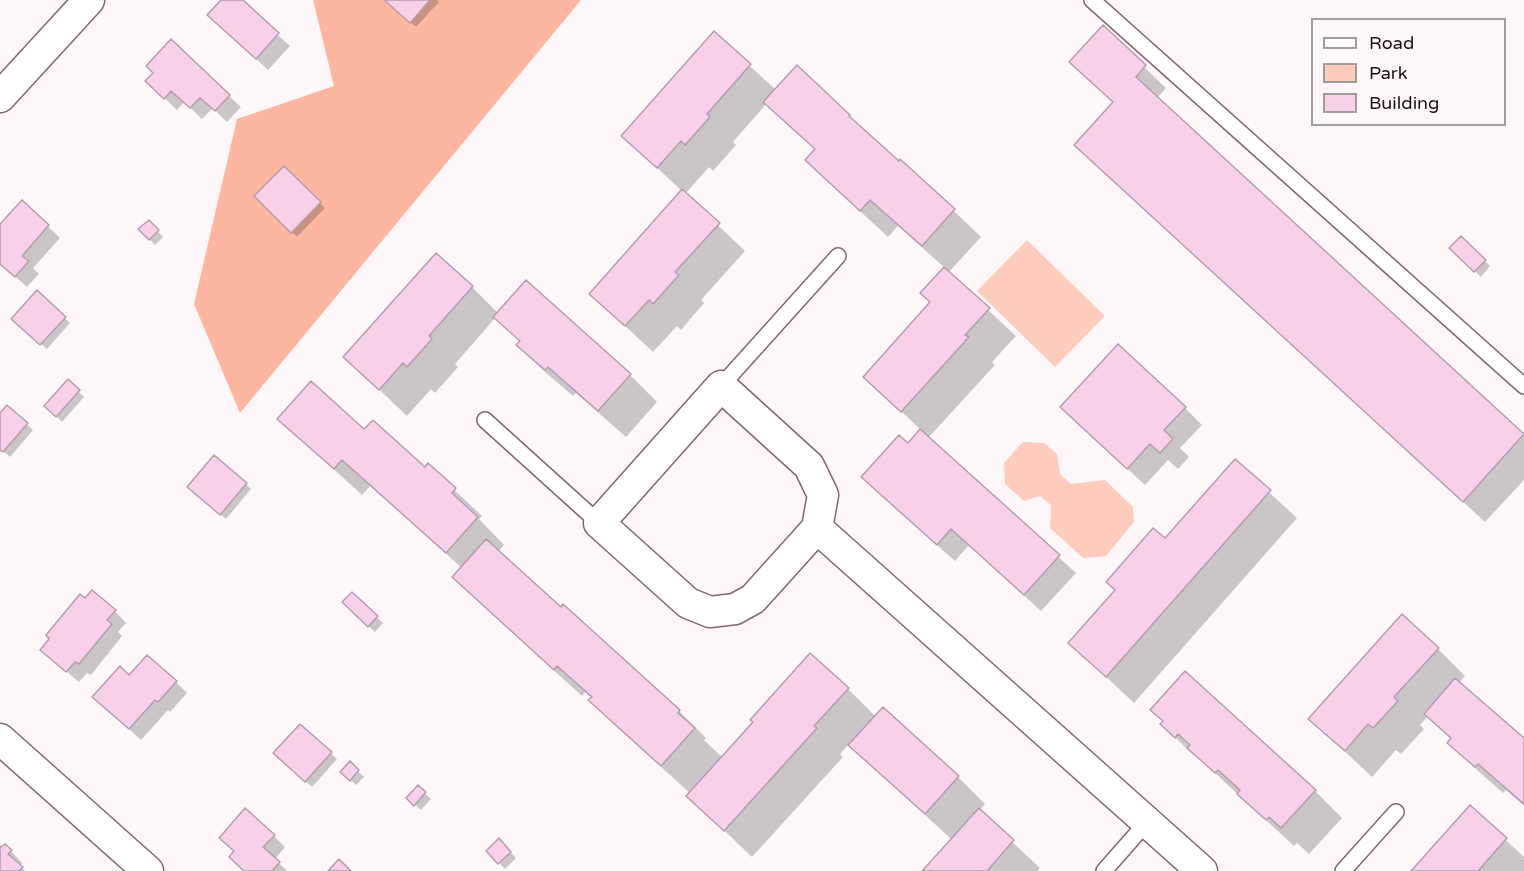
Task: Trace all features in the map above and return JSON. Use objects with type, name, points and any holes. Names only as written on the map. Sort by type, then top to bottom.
[{"type":"street","points":[[0,97],[89,0]]},
{"type":"street","points":[[721,386],[810,466],[823,495],[817,528],[753,598],[735,609],[710,612],[688,603],[599,523],[721,386]]},
{"type":"street","points":[[817,528],[1202,871]]},
{"type":"street","points":[[0,739],[148,871]]},
{"type":"lane","points":[[1092,0],[1524,386]]},
{"type":"lane","points":[[721,386],[838,255]]},
{"type":"lane","points":[[485,420],[599,523]]},
{"type":"lane","points":[[1343,871],[1396,812]]},
{"type":"lane","points":[[1104,871],[1148,822]]},
{"type":"green space","points":[[1027,240],[1105,316],[1055,367],[977,291]]},
{"type":"green space","points":[[1023,442],[1044,443],[1057,454],[1060,474],[1071,484],[1105,480],[1133,507],[1134,522],[1106,556],[1083,558],[1050,528],[1051,505],[1040,496],[1024,501],[1005,484],[1004,463]]},
{"type":"shaded area","points":[[313,0],[581,0],[240,413],[194,304],[237,119],[334,86]]},
{"type":"building","points":[[221,0],[243,0],[279,33],[256,59],[207,15]]},
{"type":"building","points":[[384,0],[430,0],[410,23]]},
{"type":"building","points":[[1103,25],[1146,65],[1136,77],[1524,434],[1463,502],[1074,145],[1113,102],[1069,62]]},
{"type":"building","points":[[714,31],[751,64],[707,114],[710,117],[685,145],[681,141],[657,168],[621,136]]},
{"type":"building","points":[[171,39],[230,95],[215,111],[200,98],[190,108],[171,91],[164,99],[145,81],[153,73],[146,66]]},
{"type":"building","points":[[797,65],[849,116],[955,209],[922,246],[870,200],[860,211],[805,160],[815,149],[763,102]]},
{"type":"building","points":[[284,166],[321,202],[291,233],[254,196]]},
{"type":"building","points":[[682,189],[720,223],[675,272],[679,275],[653,304],[649,300],[625,326],[589,294]]},
{"type":"building","points":[[22,200],[49,225],[22,256],[29,261],[15,277],[0,264],[0,224]]},
{"type":"building","points":[[149,220],[159,230],[149,240],[138,229]]},
{"type":"building","points":[[1461,236],[1486,260],[1474,272],[1449,248]]},
{"type":"building","points":[[436,253],[473,286],[429,336],[432,339],[407,367],[403,363],[379,390],[343,357]]},
{"type":"building","points":[[944,267],[990,308],[965,335],[969,337],[901,412],[863,377],[930,302],[920,293]]},
{"type":"building","points":[[526,280],[631,374],[598,411],[548,367],[545,370],[516,345],[520,341],[493,317]]},
{"type":"building","points":[[37,290],[66,317],[40,345],[11,319]]},
{"type":"building","points":[[1118,344],[1186,407],[1164,430],[1173,439],[1160,453],[1150,444],[1127,469],[1060,407]]},
{"type":"building","points":[[68,379],[80,390],[56,417],[44,406]]},
{"type":"building","points":[[311,381],[364,429],[373,420],[425,467],[428,463],[456,488],[452,493],[478,517],[446,553],[342,460],[334,469],[277,419]]},
{"type":"building","points":[[7,405],[28,423],[3,452],[0,450],[0,413]]},
{"type":"building","points":[[920,429],[1060,555],[1024,595],[951,529],[937,545],[861,477],[899,435],[908,443]]},
{"type":"building","points":[[214,455],[247,483],[220,515],[187,487]]},
{"type":"building","points":[[1235,459],[1271,490],[1106,677],[1068,643],[1115,590],[1106,582],[1153,528],[1165,538]]},
{"type":"building","points":[[486,539],[561,607],[563,604],[680,710],[678,713],[695,728],[661,766],[588,700],[592,697],[557,666],[554,670],[452,577]]},
{"type":"building","points":[[92,590],[116,610],[107,620],[112,624],[79,664],[75,662],[66,672],[40,650],[49,639],[46,635],[80,594],[85,598]]},
{"type":"building","points":[[352,592],[378,616],[368,627],[342,602]]},
{"type":"building","points":[[1402,614],[1439,648],[1394,697],[1398,701],[1373,728],[1368,724],[1345,751],[1308,719]]},
{"type":"building","points":[[810,653],[849,688],[814,726],[817,728],[724,831],[686,796],[753,722],[750,720]]},
{"type":"building","points":[[147,655],[177,681],[158,702],[155,700],[129,729],[92,697],[120,666],[129,675]]},
{"type":"building","points":[[1185,671],[1316,790],[1281,828],[1269,817],[1266,820],[1237,794],[1240,790],[1218,770],[1215,773],[1187,748],[1190,745],[1178,734],[1175,738],[1160,724],[1163,721],[1150,710]]},
{"type":"building","points":[[1455,678],[1524,738],[1524,804],[1478,764],[1475,767],[1447,743],[1451,738],[1424,714]]},
{"type":"building","points":[[883,707],[959,776],[925,814],[848,745]]},
{"type":"building","points":[[300,724],[332,752],[305,782],[273,753]]},
{"type":"building","points":[[350,761],[359,770],[350,781],[340,772]]},
{"type":"building","points":[[418,785],[426,792],[414,806],[406,798]]},
{"type":"building","points":[[1470,805],[1507,838],[1478,871],[1411,871]]},
{"type":"building","points":[[245,808],[275,835],[263,847],[280,862],[272,871],[244,871],[229,857],[234,851],[219,838]]},
{"type":"building","points":[[979,808],[1014,840],[987,871],[922,871]]},
{"type":"building","points":[[499,838],[511,852],[498,864],[486,851]]},
{"type":"building","points":[[5,844],[12,850],[8,854],[23,867],[19,871],[0,871],[0,846]]},
{"type":"building","points":[[339,859],[351,871],[328,871]]}]
